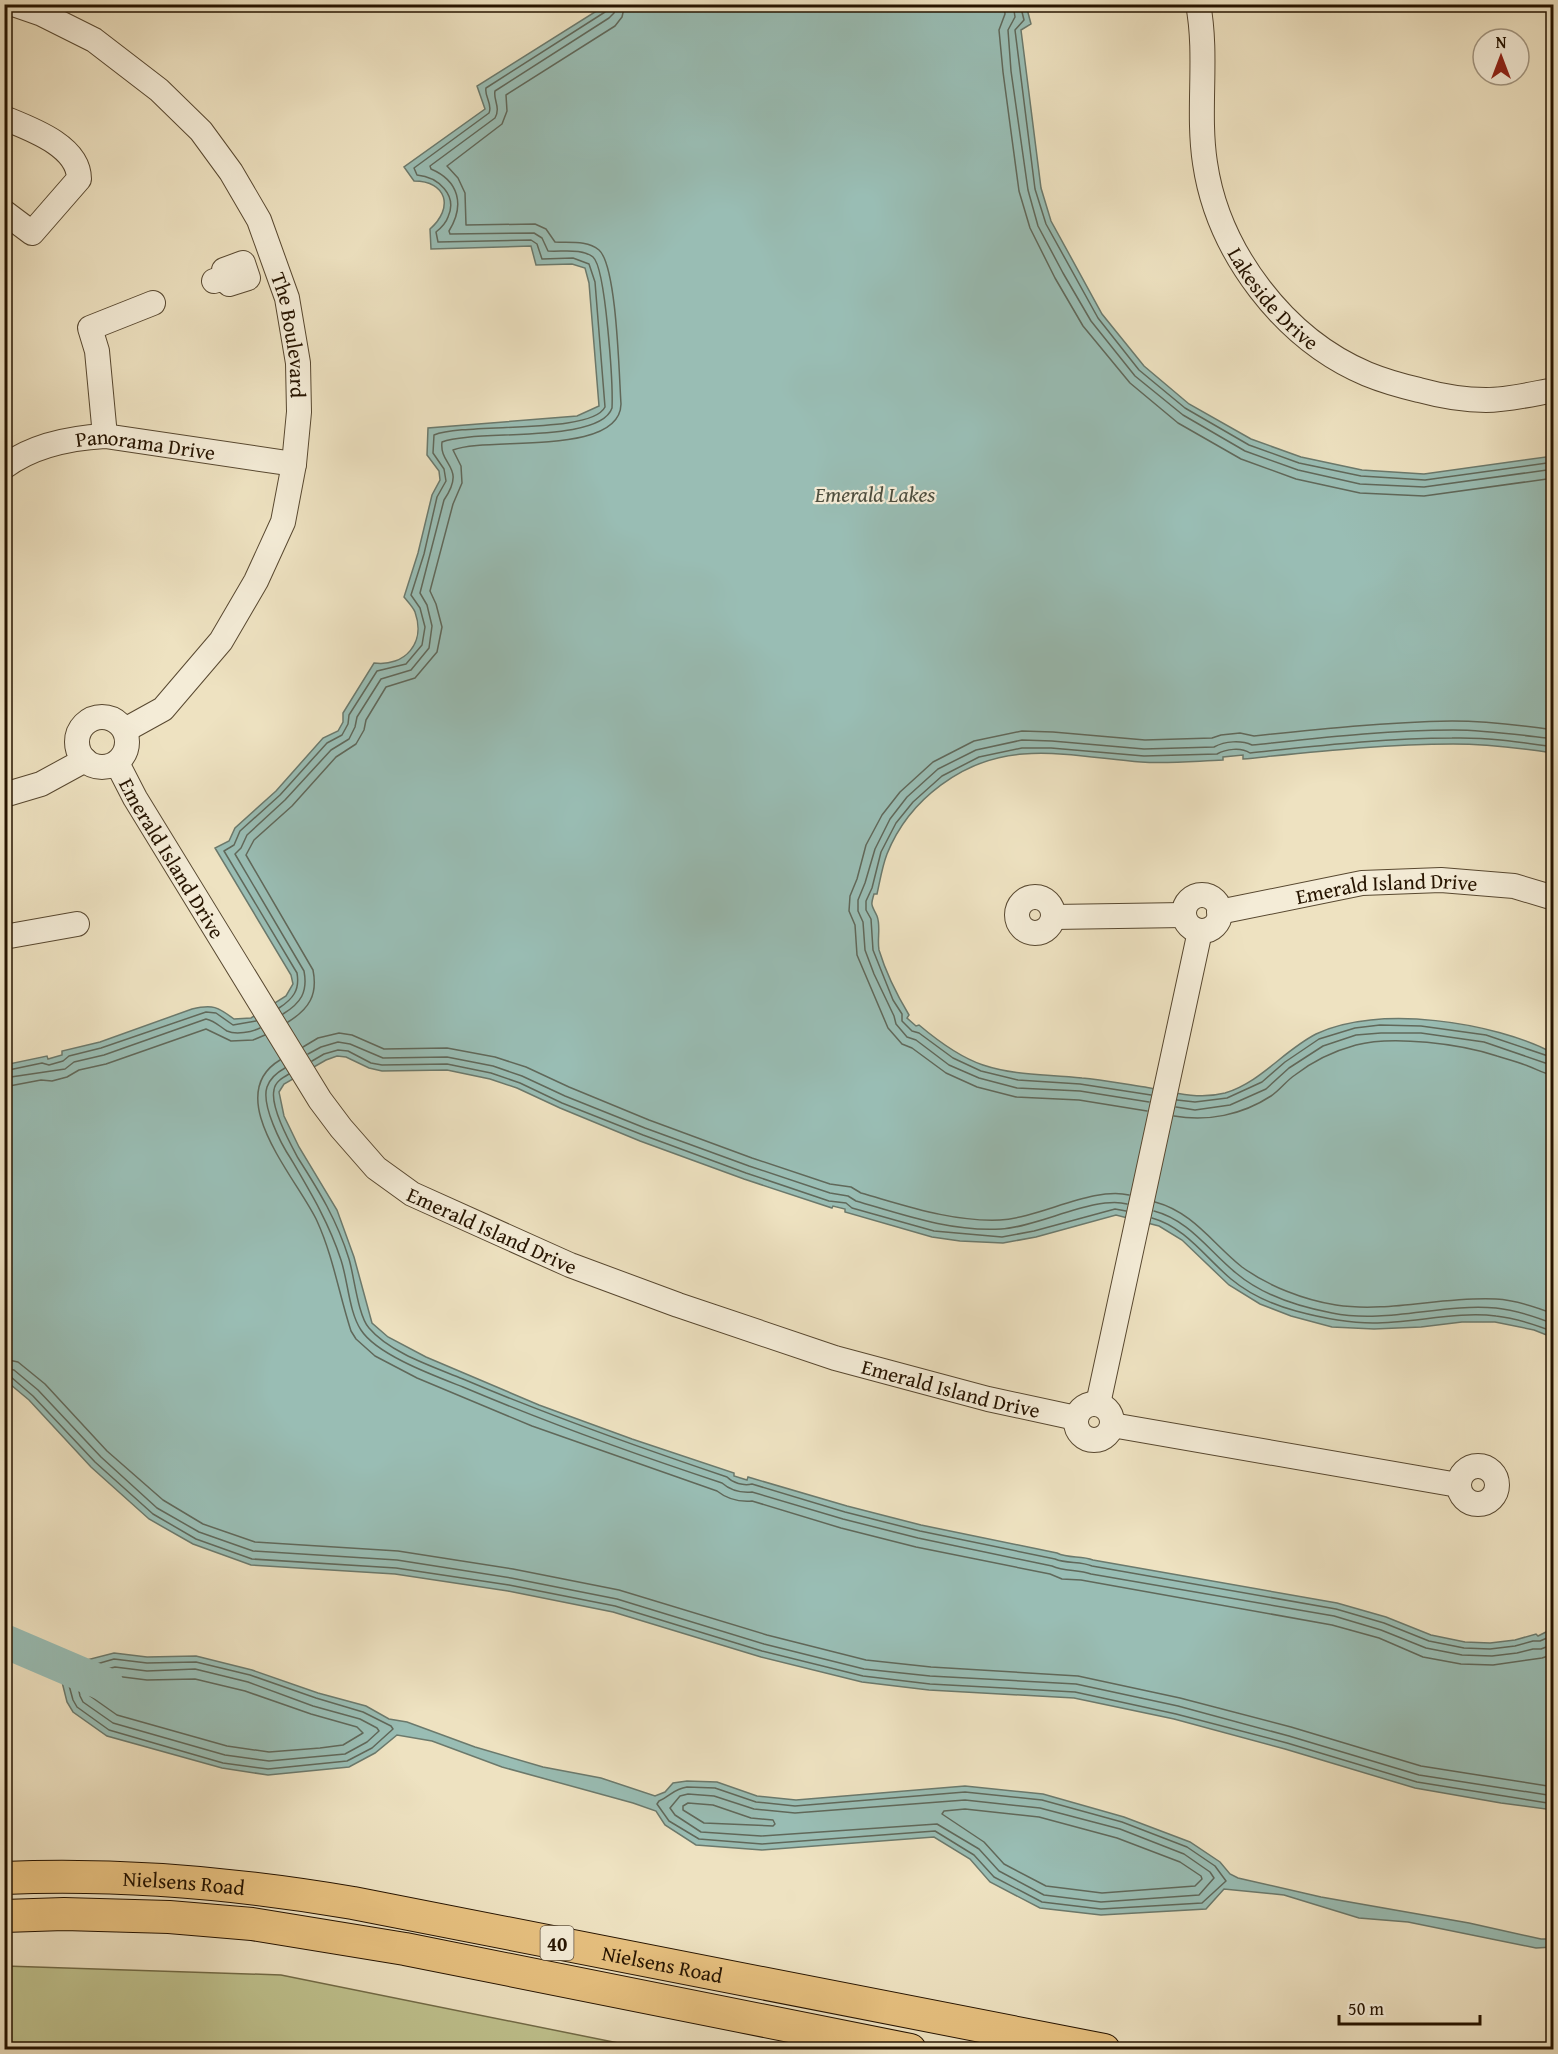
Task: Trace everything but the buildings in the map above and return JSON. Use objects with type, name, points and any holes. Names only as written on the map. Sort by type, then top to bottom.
[{"type":"main road","name":"Nielsens Road","points":[[4,1878],[47,1876],[131,1878],[205,1882],[286,1891],[1104,2049]]},
{"type":"main road","name":"Nielsens Road","points":[[4,1916],[64,1914],[169,1917],[252,1924],[405,1949],[910,2049]]},
{"type":"street","name":"The Boulevard","points":[[13,4],[93,39],[159,90],[201,131],[237,181],[259,220],[287,298],[298,363],[299,412],[294,464],[283,522],[256,581],[221,641],[163,709],[125,730]]},
{"type":"street","name":"Lakeside Drive","points":[[1198,4],[1202,69],[1201,118],[1205,164],[1215,208],[1234,248],[1279,313],[1306,337],[1332,354],[1366,373],[1402,386],[1442,396],[1486,400],[1554,390]]},
{"type":"street","points":[[4,118],[34,130],[71,154],[79,168],[79,179],[32,233],[4,212]]},
{"type":"street","points":[[229,276],[273,260]]},
{"type":"street","points":[[105,436],[97,351],[90,328],[153,303]]},
{"type":"street","name":"Panorama Drive","points":[[4,467],[13,460],[49,444],[76,438],[105,436],[294,464]]},
{"type":"street","points":[[106,717],[120,724],[125,730],[127,749],[117,763],[109,767],[98,767],[85,760],[77,746],[77,738],[83,726],[90,720],[106,717]]},
{"type":"street","points":[[4,795],[41,784],[85,760]]},
{"type":"street","name":"Emerald Island Drive","points":[[117,763],[135,798],[320,1100],[340,1128],[376,1168],[412,1194],[570,1265],[678,1305],[835,1358],[988,1399],[1076,1418]]},
{"type":"street","name":"Emerald Island Drive","points":[[1192,923],[1209,929],[1214,926],[1220,912],[1362,883],[1441,880],[1514,886],[1554,898]]},
{"type":"street","points":[[1053,917],[1125,917],[1192,923],[1172,1058],[1098,1404]]},
{"type":"street","points":[[4,937],[77,924]]},
{"type":"street","points":[[1098,1404],[1110,1412],[1112,1425],[1110,1431],[1102,1438],[1090,1440],[1079,1433],[1076,1418],[1085,1406],[1098,1404]]},
{"type":"street","points":[[1112,1425],[1458,1485]]},
{"type":"green space","points":[[5,1966],[281,1975],[648,2049],[5,2049]]},
{"type":"water","name":"Emerald Lakes","points":[[606,5],[1026,5],[1031,24],[1021,30],[1041,188],[1051,221],[1102,314],[1144,366],[1189,404],[1251,439],[1301,457],[1362,470],[1424,474],[1553,456],[1553,753],[1478,745],[1427,744],[1243,759],[1243,755],[1223,757],[1223,760],[1172,763],[1052,754],[1001,757],[960,773],[941,785],[909,816],[887,854],[877,894],[874,894],[872,904],[878,920],[879,950],[892,984],[909,1015],[907,1018],[957,1053],[995,1069],[1098,1080],[1185,1094],[1215,1095],[1250,1082],[1316,1034],[1341,1025],[1371,1020],[1403,1019],[1469,1025],[1529,1042],[1553,1053],[1554,1338],[1534,1330],[1495,1322],[1462,1322],[1374,1329],[1332,1327],[1291,1316],[1260,1304],[1229,1285],[1182,1240],[1159,1226],[1116,1215],[1036,1237],[1003,1243],[932,1237],[744,1179],[640,1141],[517,1088],[490,1079],[447,1070],[382,1071],[369,1068],[346,1057],[337,1056],[284,1084],[279,1092],[284,1116],[299,1147],[337,1210],[354,1257],[372,1323],[388,1337],[426,1357],[539,1405],[734,1473],[734,1476],[747,1480],[748,1477],[921,1525],[1066,1556],[1337,1603],[1386,1617],[1431,1635],[1465,1642],[1490,1643],[1515,1640],[1536,1634],[1538,1636],[1550,1630],[1553,1625],[1553,1810],[1415,1788],[1174,1719],[1074,1698],[929,1690],[862,1682],[761,1657],[613,1612],[508,1591],[395,1574],[251,1565],[193,1544],[149,1519],[91,1467],[29,1400],[5,1380],[4,1065],[62,1055],[62,1051],[100,1042],[192,1009],[210,1007],[234,1019],[251,1018],[286,996],[293,984],[291,975],[215,848],[229,841],[235,828],[276,791],[323,738],[338,731],[343,722],[343,713],[374,663],[395,661],[410,651],[415,643],[418,623],[412,606],[404,597],[418,553],[432,495],[440,480],[439,471],[427,455],[428,428],[577,416],[599,406],[589,283],[585,268],[572,264],[536,265],[531,246],[431,249],[430,229],[442,213],[443,197],[434,186],[414,181],[404,167],[485,109],[477,86]]},
{"type":"water","points":[[114,1653],[147,1657],[196,1656],[252,1670],[318,1693],[366,1706],[389,1719],[407,1722],[475,1747],[543,1767],[601,1778],[655,1796],[665,1792],[673,1783],[687,1781],[717,1782],[757,1796],[796,1800],[965,1786],[1043,1794],[1124,1817],[1190,1842],[1220,1862],[1230,1874],[1238,1878],[1321,1897],[1469,1923],[1541,1939],[1553,1939],[1553,1947],[1536,1948],[1408,1922],[1359,1918],[1284,1895],[1224,1889],[1206,1909],[1101,1915],[1040,1908],[990,1882],[970,1859],[934,1837],[762,1850],[696,1845],[665,1825],[656,1811],[502,1767],[432,1741],[397,1735],[375,1753],[349,1767],[268,1775],[222,1768],[107,1736],[73,1712],[67,1702],[61,1678],[63,1666]]},
{"type":"waterway","points":[[4,1641],[107,1685]]}]
